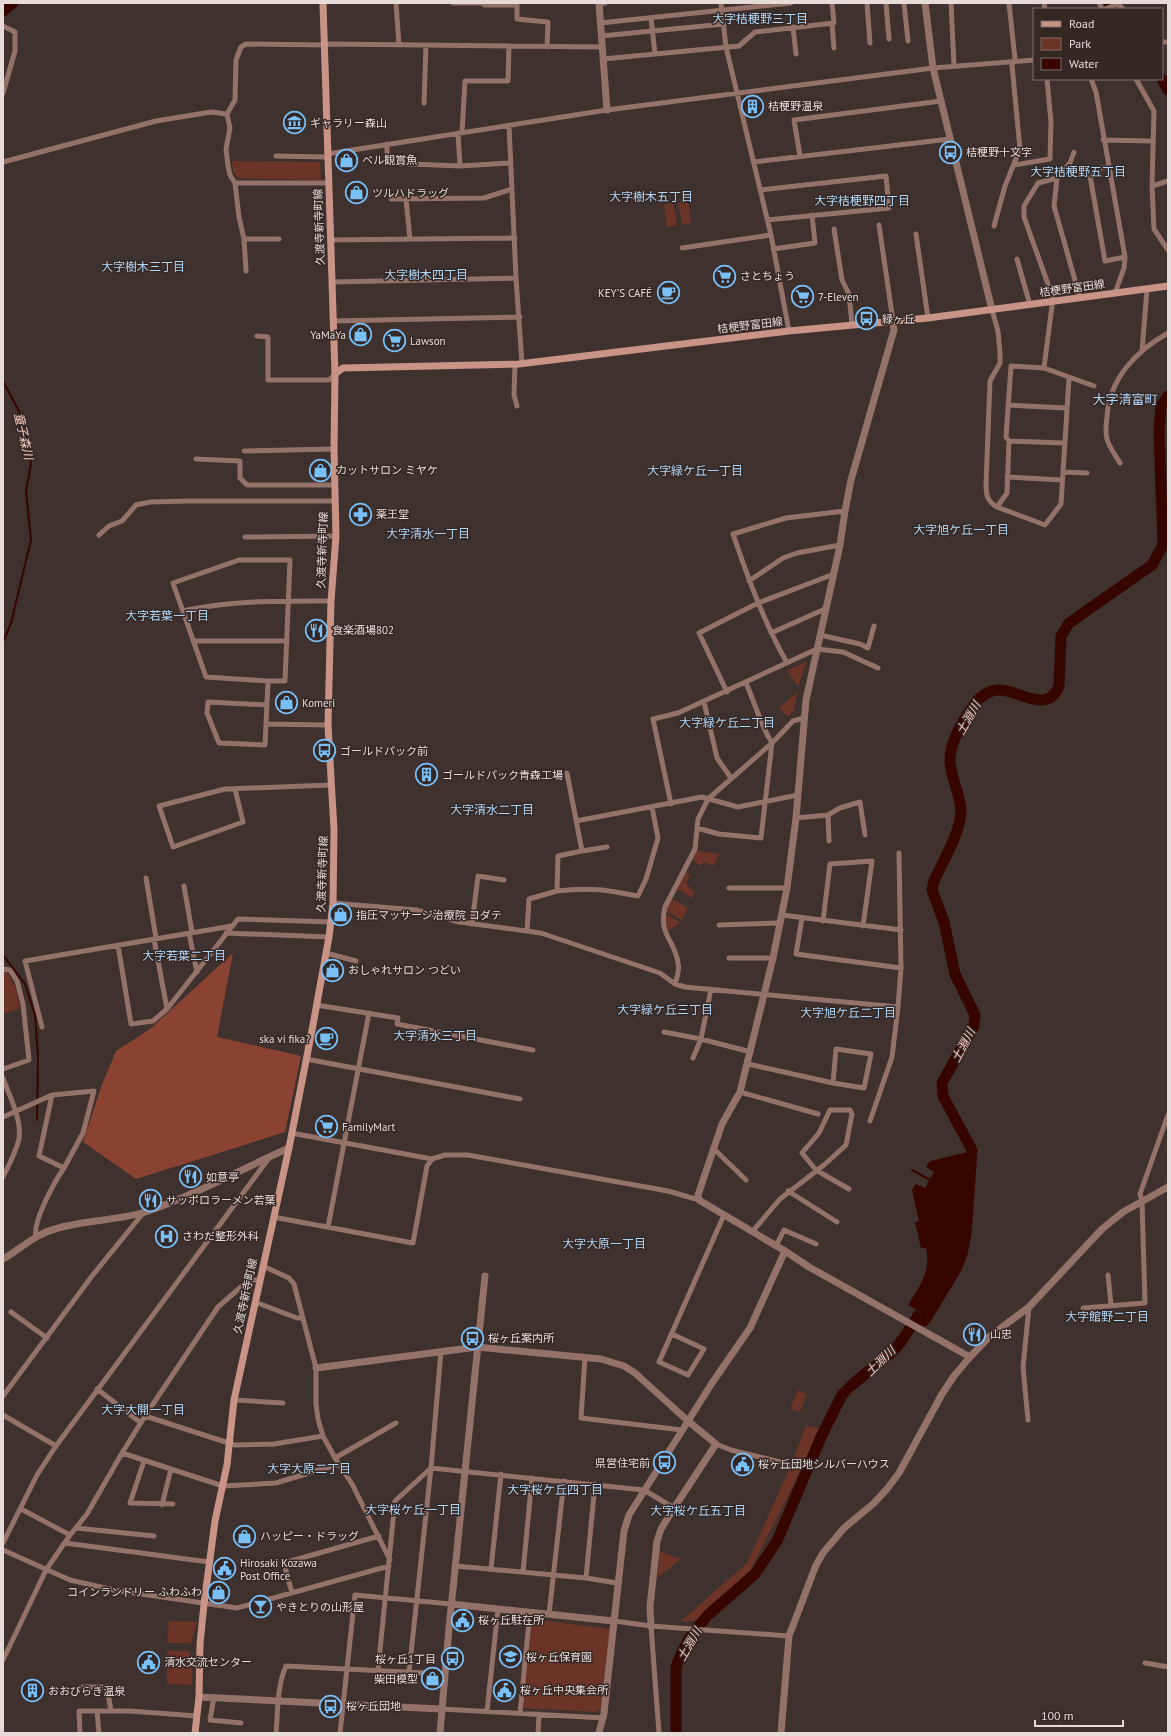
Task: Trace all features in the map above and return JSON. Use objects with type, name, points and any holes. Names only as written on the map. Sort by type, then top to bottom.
[{"type":"main road","name":"久渡寺新寺町線","points":[[195,1733],[199,1697],[200,1644],[204,1604],[215,1521],[230,1444],[234,1400],[292,1133],[329,937],[333,903],[334,830],[328,725],[331,601],[336,536],[334,449],[335,374],[323,3]]},
{"type":"main road","name":"桔梗野富田線","points":[[335,374],[343,368],[519,364],[852,324],[893,322],[928,318],[1168,286]]},
{"type":"street","points":[[396,3],[398,45]]},
{"type":"street","points":[[601,3],[600,23],[607,110]]},
{"type":"street","points":[[721,3],[726,47],[771,235],[790,331]]},
{"type":"street","points":[[600,23],[792,3]]},
{"type":"street","points":[[834,48],[832,3],[835,3]]},
{"type":"street","points":[[867,3],[870,43]]},
{"type":"street","points":[[886,3],[889,39]]},
{"type":"street","points":[[904,3],[908,40]]},
{"type":"street","points":[[925,3],[933,68],[998,331],[1000,363],[990,381],[986,495],[989,501],[997,507],[1045,525],[1061,504],[1069,378]]},
{"type":"street","points":[[951,3],[954,66]]},
{"type":"street","points":[[994,226],[1005,186],[1020,149],[1012,65],[1015,59],[1008,3]]},
{"type":"street","points":[[453,4],[517,4],[517,19],[548,22],[547,46]]},
{"type":"street","points":[[1108,8],[1118,4],[1121,8]]},
{"type":"street","points":[[650,18],[655,54]]},
{"type":"street","points":[[603,59],[739,46],[755,32],[832,23]]},
{"type":"street","points":[[601,36],[724,24]]},
{"type":"street","points":[[3,26],[15,32],[15,51],[3,93]]},
{"type":"street","points":[[794,27],[796,54]]},
{"type":"street","points":[[246,271],[244,240],[239,218],[235,184],[230,175],[226,149],[230,128],[227,114],[235,100],[236,60],[241,48],[246,44],[602,47]]},
{"type":"street","points":[[424,103],[426,45]]},
{"type":"street","points":[[460,166],[460,133],[465,81],[508,81],[509,46]]},
{"type":"street","points":[[276,156],[327,155],[386,144],[607,110],[933,68],[1033,60]]},
{"type":"street","points":[[1014,165],[1050,159],[1051,122],[1048,80]]},
{"type":"street","points":[[1091,80],[1096,92],[1125,257],[1124,268],[1115,293]]},
{"type":"street","points":[[1137,80],[1154,111],[1152,141],[1154,229],[1168,250]]},
{"type":"street","points":[[800,156],[794,120],[941,101]]},
{"type":"street","points":[[3,162],[156,121],[211,112],[227,114]]},
{"type":"street","points":[[509,125],[516,278],[520,317],[519,364],[514,395],[516,406]]},
{"type":"street","points":[[754,162],[950,139]]},
{"type":"street","points":[[1104,140],[1152,141]]},
{"type":"street","points":[[386,144],[387,163],[460,166],[510,163]]},
{"type":"street","points":[[1044,368],[1053,298],[1024,217],[1024,206],[1038,183],[1057,178],[1070,163],[1074,152]]},
{"type":"street","points":[[1108,167],[1089,170],[1105,261],[1125,257]]},
{"type":"street","points":[[760,190],[886,176],[890,208],[767,220]]},
{"type":"street","points":[[1057,178],[1054,206],[1080,298]]},
{"type":"street","points":[[1152,186],[1168,181]]},
{"type":"street","points":[[235,184],[328,183]]},
{"type":"street","points":[[391,199],[484,198],[512,189]]},
{"type":"street","points":[[406,200],[410,239]]},
{"type":"street","points":[[773,248],[816,243],[812,215]]},
{"type":"street","points":[[699,1200],[698,1195],[722,1124],[740,1092],[773,958],[787,888],[796,818],[804,718],[817,649],[840,545],[845,511],[861,443],[894,330],[879,225]]},
{"type":"street","points":[[834,229],[842,280],[849,294],[852,324]]},
{"type":"street","points":[[916,234],[928,318]]},
{"type":"street","points":[[682,248],[771,235]]},
{"type":"street","points":[[330,240],[515,238]]},
{"type":"street","points":[[244,240],[279,239]]},
{"type":"street","points":[[1017,259],[1030,305]]},
{"type":"street","points":[[332,282],[516,278]]},
{"type":"street","points":[[1142,351],[1147,289]]},
{"type":"street","points":[[333,321],[520,317]]},
{"type":"street","points":[[1120,463],[1107,440],[1106,431],[1108,402],[1114,385],[1125,369],[1142,351],[1168,333]]},
{"type":"street","points":[[257,336],[268,337],[268,380],[329,380],[335,374]]},
{"type":"street","points":[[997,507],[1007,493],[1009,441],[1006,437],[1011,366],[1044,368],[1094,386]]},
{"type":"street","points":[[1008,404],[1066,408]]},
{"type":"street","points":[[1009,441],[1064,443]]},
{"type":"street","points":[[244,451],[334,449]]},
{"type":"street","points":[[196,459],[240,461],[240,478],[247,485],[335,484]]},
{"type":"street","points":[[1063,472],[1087,473]]},
{"type":"street","points":[[1007,478],[1062,480]]},
{"type":"street","points":[[99,535],[108,526],[122,521],[136,505],[150,502],[335,501]]},
{"type":"street","points":[[787,663],[771,633],[758,603],[733,534],[786,518],[845,511]]},
{"type":"street","points":[[245,537],[336,536]]},
{"type":"street","points":[[749,581],[783,558],[797,553],[840,545]]},
{"type":"street","points":[[239,560],[290,560],[285,681],[206,677],[183,611],[173,583],[239,560]]},
{"type":"street","points":[[727,692],[698,633],[758,603],[834,574]]},
{"type":"street","points":[[183,611],[203,606],[288,601],[331,601]]},
{"type":"street","points":[[771,633],[825,609]]},
{"type":"street","points":[[820,635],[860,644],[868,648],[874,626]]},
{"type":"street","points":[[194,640],[287,641]]},
{"type":"street","points":[[671,804],[653,719],[678,713],[704,702],[817,649],[843,652],[878,668]]},
{"type":"street","points":[[267,705],[208,702],[207,713],[219,743],[265,745],[267,705],[268,681]]},
{"type":"street","points":[[697,828],[719,834],[761,838],[772,743],[763,730],[746,683]]},
{"type":"street","points":[[704,702],[718,758],[731,778]]},
{"type":"street","points":[[675,984],[678,973],[678,963],[666,935],[663,915],[665,907],[695,849],[700,811],[708,799],[772,743],[793,721],[804,718]]},
{"type":"street","points":[[266,724],[328,725]]},
{"type":"street","points":[[567,773],[582,851]]},
{"type":"street","points":[[235,789],[243,822],[173,847],[159,806],[225,789],[331,785]]},
{"type":"street","points":[[576,821],[702,797],[738,806],[798,794]]},
{"type":"street","points":[[796,818],[828,815],[840,808],[860,802],[865,835]]},
{"type":"street","points":[[527,930],[529,899],[557,891],[580,888],[600,888],[638,896],[646,879],[658,838],[652,807]]},
{"type":"street","points":[[828,815],[829,841]]},
{"type":"street","points":[[557,891],[558,856],[607,846]]},
{"type":"street","points":[[870,1121],[892,1057],[898,1006],[901,930],[899,853]]},
{"type":"street","points":[[823,921],[830,864],[872,861],[863,926]]},
{"type":"street","points":[[472,924],[478,876],[504,880]]},
{"type":"street","points":[[146,878],[167,1009]]},
{"type":"street","points":[[184,886],[197,972]]},
{"type":"street","points":[[729,888],[787,888]]},
{"type":"street","points":[[333,903],[416,910],[472,924],[541,933],[660,973],[675,984],[685,987],[898,1006]]},
{"type":"street","points":[[782,915],[901,930]]},
{"type":"street","points":[[802,918],[796,954],[900,968]]},
{"type":"street","points":[[118,945],[131,1024],[153,1022],[167,1009],[238,919],[331,922]]},
{"type":"street","points":[[719,925],[779,923]]},
{"type":"street","points":[[42,1028],[25,961],[232,926]]},
{"type":"street","points":[[226,933],[329,937]]},
{"type":"street","points":[[326,953],[356,961]]},
{"type":"street","points":[[729,958],[773,958]]},
{"type":"street","points":[[3,969],[10,970],[17,981],[22,1004],[29,1060],[3,1069]]},
{"type":"street","points":[[693,1058],[701,1039],[711,989]]},
{"type":"street","points":[[316,1005],[398,1018],[397,1024],[533,1050]]},
{"type":"street","points":[[328,1227],[369,1013]]},
{"type":"street","points":[[664,1032],[701,1039],[751,1052]]},
{"type":"street","points":[[748,1064],[833,1083],[864,1088],[871,1054],[836,1049],[833,1083]]},
{"type":"street","points":[[306,1059],[520,1099]]},
{"type":"street","points":[[3,1078],[18,1122],[19,1138],[12,1160],[3,1177]]},
{"type":"street","points":[[3,1117],[52,1095],[94,1091],[83,1133],[54,1183],[36,1223],[34,1231],[36,1237]]},
{"type":"street","points":[[740,1092],[818,1114]]},
{"type":"street","points":[[52,1095],[39,1156],[64,1168]]},
{"type":"street","points":[[752,1232],[788,1191],[816,1170],[846,1145],[852,1114],[850,1110],[830,1110],[819,1133],[802,1153],[816,1170],[849,1189]]},
{"type":"street","points":[[1083,1308],[1146,1303],[1142,1201],[1140,1194],[1168,1115]]},
{"type":"street","points":[[292,1133],[432,1159],[445,1155],[468,1155],[668,1191],[699,1200],[809,1267],[970,1357]]},
{"type":"street","points":[[3,1259],[36,1237],[55,1229],[144,1212],[200,1189],[288,1148]]},
{"type":"street","points":[[713,1148],[746,1180]]},
{"type":"street","points":[[3,1543],[37,1475],[56,1446],[270,1156]]},
{"type":"street","points":[[273,1217],[413,1243],[427,1166],[432,1159]]},
{"type":"street","points":[[781,1733],[790,1636],[816,1565],[823,1553],[844,1528],[873,1504],[887,1489],[898,1474],[942,1394],[954,1376],[970,1357],[989,1338],[1029,1307],[1102,1229],[1123,1212],[1168,1187]]},
{"type":"street","points":[[788,1191],[837,1222]]},
{"type":"street","points":[[3,1396],[92,1276],[144,1212]]},
{"type":"street","points":[[672,1334],[704,1349],[688,1374],[659,1362],[724,1215]]},
{"type":"street","points":[[776,1246],[784,1230],[816,1244]]},
{"type":"street","points":[[599,1733],[604,1718],[617,1583],[624,1531],[629,1515],[682,1430],[750,1328],[785,1251]]},
{"type":"street","points":[[263,1266],[289,1278],[294,1284],[316,1368],[316,1404],[318,1419],[323,1436],[352,1484],[379,1536],[390,1563]]},
{"type":"street","points":[[1108,1275],[1111,1305]]},
{"type":"street","points":[[440,1733],[444,1674],[485,1276]]},
{"type":"street","points":[[3,1660],[46,1570],[70,1535],[87,1514],[141,1423],[218,1308],[249,1280],[260,1280]]},
{"type":"street","points":[[255,1302],[297,1318],[303,1318]]},
{"type":"street","points":[[1028,1420],[1024,1367],[1029,1307]]},
{"type":"street","points":[[11,1312],[46,1338]]},
{"type":"street","points":[[316,1368],[477,1347],[585,1357],[612,1362],[635,1373],[716,1444],[731,1450],[789,1464]]},
{"type":"street","points":[[409,1672],[431,1468],[441,1351]]},
{"type":"street","points":[[585,1357],[581,1418],[682,1430]]},
{"type":"street","points":[[98,1389],[141,1423]]},
{"type":"street","points":[[234,1400],[283,1403]]},
{"type":"street","points":[[3,1415],[56,1446]]},
{"type":"street","points":[[146,1416],[235,1445],[274,1444],[323,1436]]},
{"type":"street","points":[[335,1458],[396,1423]]},
{"type":"street","points":[[659,1733],[650,1607],[657,1541],[661,1529],[716,1444]]},
{"type":"street","points":[[122,1453],[170,1470],[223,1486],[276,1483],[339,1464]]},
{"type":"street","points":[[144,1461],[130,1503],[162,1505],[173,1504]]},
{"type":"street","points":[[378,1670],[390,1563],[395,1501],[431,1468],[501,1474],[644,1490],[674,1508]]},
{"type":"street","points":[[162,1505],[170,1470]]},
{"type":"street","points":[[491,1568],[501,1474]]},
{"type":"street","points":[[523,1572],[532,1478]]},
{"type":"street","points":[[549,1614],[564,1481]]},
{"type":"street","points":[[586,1578],[595,1484]]},
{"type":"street","points":[[20,1508],[70,1535]]},
{"type":"street","points":[[76,1528],[154,1536]]},
{"type":"street","points":[[292,1593],[284,1563],[379,1536]]},
{"type":"street","points":[[65,1543],[209,1562]]},
{"type":"street","points":[[3,1550],[70,1580],[89,1585],[237,1608],[390,1563]]},
{"type":"street","points":[[456,1566],[491,1568],[586,1578],[617,1583]]},
{"type":"street","points":[[340,1733],[355,1595],[530,1612],[651,1626],[790,1636]]},
{"type":"street","points":[[487,1711],[498,1609]]},
{"type":"street","points":[[520,1713],[530,1612]]},
{"type":"street","points":[[1145,1663],[1168,1667]]},
{"type":"street","points":[[276,1733],[278,1701],[283,1673],[286,1666],[444,1674]]},
{"type":"street","points":[[82,1688],[107,1687],[111,1712]]},
{"type":"street","points":[[199,1697],[604,1718]]},
{"type":"street","points":[[214,1697],[210,1720],[241,1723]]},
{"type":"street","points":[[80,1733],[79,1712],[197,1716]]},
{"type":"street","points":[[97,1712],[99,1733]]},
{"type":"street","points":[[538,1733],[539,1714]]},
{"type":"green space","points":[[232,161],[320,162],[321,180],[237,178],[233,171]]},
{"type":"green space","points":[[688,201],[691,223],[682,224],[678,203]]},
{"type":"green space","points":[[673,203],[677,225],[667,227],[664,205]]},
{"type":"green space","points":[[807,661],[798,686],[787,671]]},
{"type":"green space","points":[[797,692],[794,710],[788,717],[779,708]]},
{"type":"green space","points":[[697,851],[719,854],[714,866],[704,862],[701,866],[693,860]]},
{"type":"green space","points":[[684,872],[690,875],[686,883],[695,893],[692,898],[676,888]]},
{"type":"green space","points":[[671,898],[688,908],[682,920],[666,911]]},
{"type":"green space","points":[[665,914],[680,922],[678,925],[667,931]]},
{"type":"green space","points":[[6,971],[15,986],[20,1008],[3,1014],[3,972]]},
{"type":"green space","points":[[798,1390],[807,1394],[800,1412],[790,1409]]},
{"type":"green space","points":[[806,1426],[820,1428],[750,1571],[695,1621],[681,1621],[747,1563],[788,1472]]},
{"type":"green space","points":[[659,1551],[681,1559],[658,1577]]},
{"type":"green space","points":[[532,1619],[609,1630],[610,1633],[603,1708],[596,1712],[523,1708]]},
{"type":"green space","points":[[169,1621],[197,1622],[191,1643],[167,1643]]},
{"type":"green space","points":[[167,1651],[190,1651],[192,1685],[167,1684]]},
{"type":"shaded area","points":[[233,953],[217,1037],[301,1056],[285,1132],[136,1179],[83,1142],[101,1087],[116,1051],[150,1029]]},
{"type":"water","points":[[968,1152],[964,1238],[960,1255],[953,1272],[923,1319],[924,1320],[928,1316],[923,1325],[916,1329],[904,1347],[894,1358],[846,1397],[839,1405],[833,1401],[838,1393],[850,1379],[881,1355],[892,1344],[903,1330],[915,1310],[925,1315],[908,1305],[917,1291],[926,1271],[927,1264],[926,1248],[921,1248],[915,1222],[919,1221],[912,1190],[916,1184],[925,1188],[934,1172],[926,1167],[930,1161]]},
{"type":"waterway","points":[[3,11],[13,3]]},
{"type":"waterway","name":"土淵川","points":[[1109,3],[1112,8]]},
{"type":"waterway","name":"土淵川","points":[[1163,80],[1168,90]]},
{"type":"waterway","name":"童子森川","points":[[3,381],[22,417],[23,442],[28,447],[31,464],[26,491],[31,540],[11,623],[3,642]]},
{"type":"waterway","name":"土淵川","points":[[917,1324],[925,1320],[956,1269],[962,1254],[966,1234],[972,1150],[943,1096],[942,1083],[974,1026],[975,1015],[955,974],[944,922],[932,890],[934,881],[955,837],[960,819],[961,810],[959,798],[950,766],[951,752],[955,737],[976,702],[986,693],[1000,690],[1040,700],[1048,699],[1054,694],[1059,686],[1061,636],[1069,623],[1152,565],[1163,545],[1159,432],[1161,406],[1168,396]]},
{"type":"waterway","points":[[3,955],[25,984],[35,1015],[38,1057],[37,1120]]},
{"type":"waterway","points":[[912,1170],[932,1181]]},
{"type":"waterway","name":"土淵川","points":[[676,1733],[676,1667],[681,1654],[691,1635],[708,1615],[755,1574],[777,1541],[821,1437],[842,1395],[845,1392]]},
{"type":"place","name":"桔梗野温泉","points":[[752,106]]},
{"type":"place","name":"ギャラリー森山","points":[[294,123]]},
{"type":"place","name":"桔梗野十文字","points":[[950,152]]},
{"type":"place","name":"ベル観賞魚","points":[[346,160]]},
{"type":"place","name":"ツルハドラッグ","points":[[357,193]]},
{"type":"place","name":"さとちょう","points":[[725,276]]},
{"type":"place","name":"KEY’S CAFÉ","points":[[668,293]]},
{"type":"place","name":"7-Eleven","points":[[802,297]]},
{"type":"place","name":"緑ヶ丘","points":[[867,319]]},
{"type":"place","name":"YaMaYa","points":[[361,335]]},
{"type":"place","name":"Lawson","points":[[395,341]]},
{"type":"place","name":"カットサロン ミヤケ","points":[[320,470]]},
{"type":"place","name":"薬王堂","points":[[360,514]]},
{"type":"place","name":"食楽酒場802","points":[[316,630]]},
{"type":"place","name":"Komeri","points":[[286,703]]},
{"type":"place","name":"ゴールドパック前","points":[[325,751]]},
{"type":"place","name":"ゴールドパック青森工場","points":[[426,775]]},
{"type":"place","name":"指圧マッサージ治療院 コダテ","points":[[341,915]]},
{"type":"place","name":"おしゃれサロン つどい","points":[[332,970]]},
{"type":"place","name":"ska vi fika?","points":[[326,1039]]},
{"type":"place","name":"FamilyMart","points":[[326,1127]]},
{"type":"place","name":"如意亭","points":[[190,1177]]},
{"type":"place","name":"サッポロラーメン若葉","points":[[150,1200]]},
{"type":"place","name":"さわだ整形外科","points":[[166,1236]]},
{"type":"place","name":"山忠","points":[[974,1334]]},
{"type":"place","name":"桜ヶ丘案内所","points":[[472,1338]]},
{"type":"place","name":"県営住宅前","points":[[665,1463]]},
{"type":"place","name":"桜ヶ丘団地シルバーハウス","points":[[742,1464]]},
{"type":"place","name":"ハッピー・ドラッグ","points":[[244,1536]]},
{"type":"place","name":"Hirosaki Kozawa Post Office","points":[[225,1569]]},
{"type":"place","name":"コインランドリー ふわふわ","points":[[218,1592]]},
{"type":"place","name":"やきとりの山形屋","points":[[260,1607]]},
{"type":"place","name":"桜ヶ丘駐在所","points":[[463,1620]]},
{"type":"place","name":"桜ヶ丘保育園","points":[[511,1657]]},
{"type":"place","name":"桜ヶ丘1丁目","points":[[452,1659]]},
{"type":"place","name":"清水交流センター","points":[[149,1662]]},
{"type":"place","name":"柴田模型","points":[[433,1679]]},
{"type":"place","name":"桜ヶ丘中央集会所","points":[[505,1690]]},
{"type":"place","name":"おおびらき温泉","points":[[33,1691]]},
{"type":"place","name":"桜ヶ丘団地","points":[[331,1706]]},
{"type":"district","name":"大字桔梗野三丁目","points":[[760,18]]},
{"type":"district","name":"大字桔梗野五丁目","points":[[1078,171]]},
{"type":"district","name":"大字樹木五丁目","points":[[651,196]]},
{"type":"district","name":"大字桔梗野四丁目","points":[[862,200]]},
{"type":"district","name":"大字樹木三丁目","points":[[143,266]]},
{"type":"district","name":"大字樹木四丁目","points":[[426,274]]},
{"type":"district","name":"大字清富町","points":[[1125,399]]},
{"type":"district","name":"大字緑ケ丘一丁目","points":[[695,470]]},
{"type":"district","name":"大字旭ケ丘一丁目","points":[[961,529]]},
{"type":"district","name":"大字清水一丁目","points":[[428,533]]},
{"type":"district","name":"大字若葉一丁目","points":[[167,615]]},
{"type":"district","name":"大字緑ケ丘二丁目","points":[[727,722]]},
{"type":"district","name":"大字清水二丁目","points":[[492,809]]},
{"type":"district","name":"大字若葉二丁目","points":[[184,955]]},
{"type":"district","name":"大字緑ケ丘三丁目","points":[[665,1009]]},
{"type":"district","name":"大字旭ケ丘二丁目","points":[[848,1012]]},
{"type":"district","name":"大字清水三丁目","points":[[435,1035]]},
{"type":"district","name":"大字大原一丁目","points":[[604,1243]]},
{"type":"district","name":"大字館野二丁目","points":[[1107,1316]]},
{"type":"district","name":"大字大開一丁目","points":[[143,1409]]},
{"type":"district","name":"大字大原二丁目","points":[[309,1468]]},
{"type":"district","name":"大字桜ケ丘四丁目","points":[[555,1489]]},
{"type":"district","name":"大字桜ケ丘一丁目","points":[[413,1509]]},
{"type":"district","name":"大字桜ケ丘五丁目","points":[[698,1510]]}]
